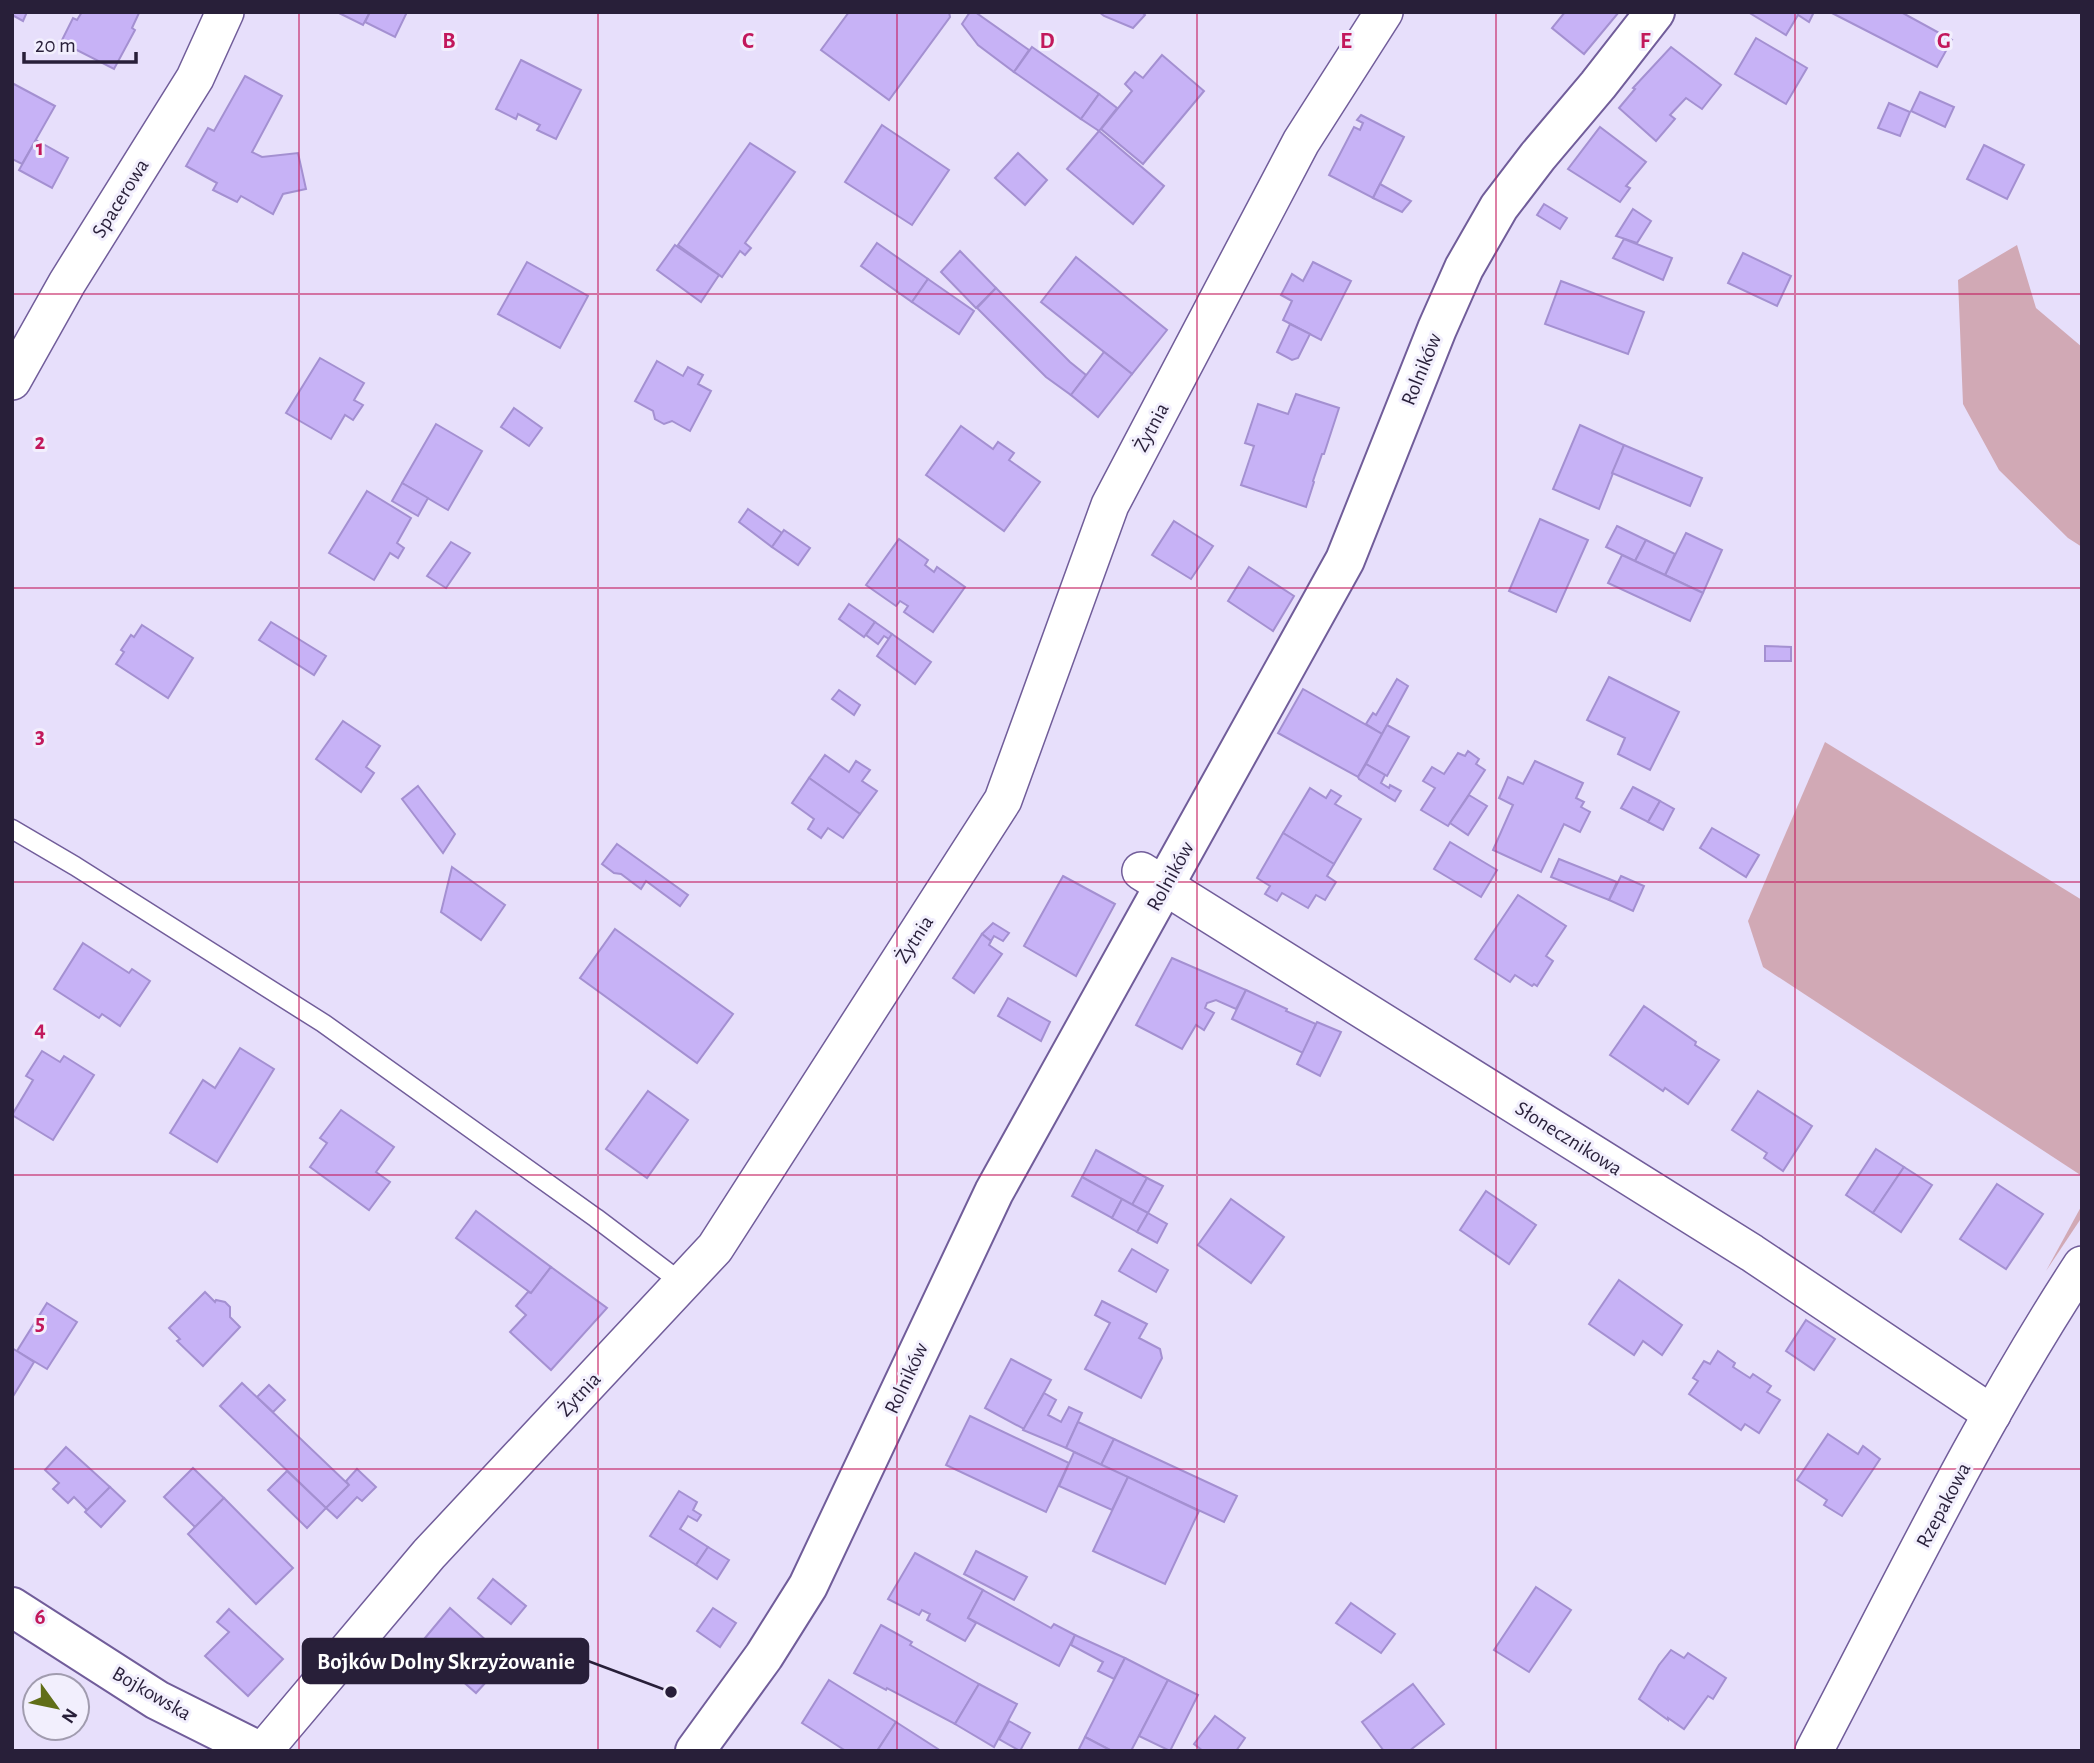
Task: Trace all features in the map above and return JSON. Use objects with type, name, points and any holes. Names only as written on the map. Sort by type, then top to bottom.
[{"type":"street","name":"Spacerowa","points":[[12,381],[67,283],[195,78],[225,12]]},
{"type":"street","name":"Żytnia","points":[[261,1751],[429,1554],[715,1248],[1003,800],[1110,505],[1301,142],[1384,12]]},
{"type":"street","name":"Rolników","points":[[695,1751],[764,1656],[808,1586],[994,1192],[1153,878],[1345,560],[1464,268],[1499,207],[1655,12]]},
{"type":"street","name":"Słonecznikowa","points":[[1153,878],[1752,1253],[1992,1413]]},
{"type":"street","name":"Rzepakowa","points":[[1814,1751],[1992,1413],[2044,1322],[2082,1265]]},
{"type":"street","name":"Bojkowska","points":[[12,1607],[157,1700],[261,1751]]},
{"type":"lane","points":[[12,829],[323,1023],[596,1218],[682,1283]]},
{"type":"shaded area","points":[[2017,245],[2036,308],[2082,347],[2082,547],[2068,538],[1999,470],[1963,404],[1958,280]]},
{"type":"shaded area","points":[[1825,742],[2082,900],[2082,1176],[1763,967],[1748,921]]},
{"type":"shaded area","points":[[2082,1205],[2082,1217],[2046,1271]]},
{"type":"building","points":[[12,12],[27,12],[23,21],[12,15]]},
{"type":"building","points":[[82,12],[139,13],[132,28],[135,30],[114,69],[61,42],[73,18],[77,20]]},
{"type":"building","points":[[337,12],[370,12],[363,25]]},
{"type":"building","points":[[370,12],[407,12],[395,37],[365,22]]},
{"type":"building","points":[[849,12],[949,12],[950,17],[889,100],[821,50]]},
{"type":"building","points":[[970,12],[975,12],[1029,50],[1014,72],[978,45],[962,24]]},
{"type":"building","points":[[1099,12],[1142,12],[1145,15],[1133,28]]},
{"type":"building","points":[[1565,12],[1619,12],[1584,54],[1552,28]]},
{"type":"building","points":[[1748,12],[1814,12],[1809,22],[1798,15],[1786,35]]},
{"type":"building","points":[[1830,12],[1901,12],[1952,40],[1937,67]]},
{"type":"building","points":[[1756,38],[1807,68],[1786,104],[1735,74]]},
{"type":"building","points":[[1032,47],[1099,94],[1081,119],[1014,72]]},
{"type":"building","points":[[1671,47],[1721,85],[1702,109],[1686,98],[1670,115],[1675,119],[1656,141],[1619,108],[1635,89],[1633,88]]},
{"type":"building","points":[[1162,55],[1204,91],[1143,164],[1101,129],[1132,91],[1125,84],[1135,72],[1143,78]]},
{"type":"building","points":[[521,60],[581,90],[556,139],[537,130],[540,125],[518,114],[516,119],[496,109]]},
{"type":"building","points":[[245,76],[282,96],[252,152],[262,157],[298,153],[306,189],[283,194],[273,214],[241,196],[237,202],[213,190],[217,183],[186,166],[208,128],[214,131]]},
{"type":"building","points":[[12,83],[55,106],[22,164],[12,159]]},
{"type":"building","points":[[1920,92],[1954,107],[1945,127],[1911,111]]},
{"type":"building","points":[[1099,94],[1117,108],[1099,131],[1081,119]]},
{"type":"building","points":[[1889,103],[1910,112],[1900,136],[1878,128]]},
{"type":"building","points":[[1361,115],[1404,137],[1373,198],[1329,175],[1354,127],[1360,130],[1363,123],[1357,120]]},
{"type":"building","points":[[882,125],[949,170],[912,225],[845,182]]},
{"type":"building","points":[[1600,127],[1646,162],[1626,186],[1630,188],[1620,202],[1568,169]]},
{"type":"building","points":[[1099,131],[1164,186],[1133,224],[1067,169]]},
{"type":"building","points":[[36,140],[68,158],[52,188],[19,170]]},
{"type":"building","points":[[750,143],[795,172],[745,243],[751,248],[745,255],[740,251],[722,277],[678,245]]},
{"type":"building","points":[[1984,145],[2024,165],[2007,199],[1967,179]]},
{"type":"building","points":[[1018,153],[1047,180],[1025,205],[995,178]]},
{"type":"building","points":[[1380,184],[1411,201],[1402,212],[1373,198]]},
{"type":"building","points":[[1544,204],[1567,218],[1560,229],[1537,215]]},
{"type":"building","points":[[1633,209],[1651,221],[1637,243],[1616,236]]},
{"type":"building","points":[[1624,239],[1672,258],[1663,280],[1613,258]]},
{"type":"building","points":[[877,243],[928,279],[912,302],[861,266]]},
{"type":"building","points":[[675,245],[719,275],[701,302],[657,270]]},
{"type":"building","points":[[960,251],[996,288],[976,308],[941,272]]},
{"type":"building","points":[[1743,253],[1791,276],[1777,306],[1728,283]]},
{"type":"building","points":[[1076,257],[1167,330],[1132,374],[1041,302]]},
{"type":"building","points":[[527,262],[588,296],[560,348],[498,314]]},
{"type":"building","points":[[1313,262],[1351,281],[1321,340],[1283,320],[1292,301],[1281,295],[1292,274],[1303,281]]},
{"type":"building","points":[[928,279],[974,311],[959,334],[912,302]]},
{"type":"building","points":[[1561,281],[1644,312],[1628,354],[1545,324]]},
{"type":"building","points":[[996,288],[1086,375],[1071,395],[1046,377],[977,308]]},
{"type":"building","points":[[1290,324],[1310,334],[1298,358],[1292,360],[1277,352]]},
{"type":"building","points":[[1104,352],[1132,374],[1098,417],[1071,395]]},
{"type":"building","points":[[320,358],[364,383],[354,400],[363,405],[353,420],[345,415],[331,439],[286,413]]},
{"type":"building","points":[[657,361],[683,376],[688,367],[703,375],[698,384],[711,391],[690,431],[672,421],[664,424],[655,419],[653,411],[635,401]]},
{"type":"building","points":[[1296,394],[1339,408],[1306,507],[1241,485],[1254,446],[1245,443],[1258,404],[1288,414]]},
{"type":"building","points":[[514,408],[542,428],[529,446],[501,427]]},
{"type":"building","points":[[436,424],[482,451],[448,510],[402,483]]},
{"type":"building","points":[[1580,425],[1624,445],[1599,509],[1553,489]]},
{"type":"building","points":[[961,426],[993,449],[998,442],[1014,453],[1009,460],[1040,482],[1004,531],[926,475]]},
{"type":"building","points":[[1624,445],[1702,478],[1690,506],[1612,473]]},
{"type":"building","points":[[402,483],[428,498],[418,516],[392,501]]},
{"type":"building","points":[[367,491],[411,518],[397,543],[404,548],[398,558],[390,553],[374,580],[329,553]]},
{"type":"building","points":[[748,509],[782,533],[772,547],[739,522]]},
{"type":"building","points":[[1540,519],[1588,540],[1556,612],[1509,591]]},
{"type":"building","points":[[1174,521],[1213,546],[1191,579],[1152,555]]},
{"type":"building","points":[[1617,526],[1646,540],[1635,561],[1606,547]]},
{"type":"building","points":[[784,530],[810,548],[798,565],[772,547]]},
{"type":"building","points":[[1686,533],[1722,550],[1703,593],[1665,575]]},
{"type":"building","points":[[899,539],[928,560],[925,565],[934,572],[937,567],[965,587],[933,632],[904,612],[908,606],[900,601],[896,606],[866,585]]},
{"type":"building","points":[[1646,540],[1675,554],[1665,575],[1635,561]]},
{"type":"building","points":[[451,542],[470,553],[446,588],[427,576]]},
{"type":"building","points":[[1622,555],[1703,593],[1690,621],[1608,583]]},
{"type":"building","points":[[1249,567],[1294,596],[1273,631],[1228,601]]},
{"type":"building","points":[[849,604],[875,622],[864,637],[839,619]]},
{"type":"building","points":[[271,622],[326,656],[314,675],[259,640]]},
{"type":"building","points":[[875,622],[892,634],[889,639],[884,636],[878,644],[866,635]]},
{"type":"building","points":[[142,625],[193,658],[168,698],[116,664],[131,635],[134,637]]},
{"type":"building","points":[[892,634],[931,662],[915,684],[877,656]]},
{"type":"building","points":[[1765,646],[1791,647],[1791,661],[1765,661]]},
{"type":"building","points":[[1609,677],[1679,712],[1650,770],[1618,754],[1625,738],[1587,720]]},
{"type":"building","points":[[1397,679],[1408,686],[1382,734],[1366,724],[1373,713],[1376,715]]},
{"type":"building","points":[[1303,689],[1382,734],[1358,777],[1278,733]]},
{"type":"building","points":[[839,690],[860,705],[854,715],[832,699]]},
{"type":"building","points":[[343,721],[380,746],[366,767],[374,773],[361,792],[316,759]]},
{"type":"building","points":[[1387,725],[1409,737],[1387,776],[1366,764]]},
{"type":"building","points":[[1468,751],[1479,759],[1476,764],[1485,770],[1448,826],[1421,810],[1435,788],[1423,781],[1432,767],[1444,774],[1458,753],[1465,756]]},
{"type":"building","points":[[825,755],[849,772],[856,761],[870,770],[862,781],[877,791],[860,814],[809,778]]},
{"type":"building","points":[[1535,761],[1583,783],[1576,798],[1584,802],[1581,807],[1590,812],[1580,832],[1564,824],[1541,872],[1493,850],[1513,805],[1499,798],[1508,777],[1523,784]]},
{"type":"building","points":[[1366,764],[1385,775],[1381,783],[1401,791],[1395,801],[1359,779]]},
{"type":"building","points":[[809,778],[860,814],[843,838],[828,828],[821,838],[808,829],[814,819],[792,803]]},
{"type":"building","points":[[418,786],[455,834],[443,853],[402,799]]},
{"type":"building","points":[[1633,787],[1660,801],[1648,822],[1621,808]]},
{"type":"building","points":[[1310,788],[1326,798],[1331,790],[1341,796],[1335,804],[1361,819],[1334,864],[1283,833]]},
{"type":"building","points":[[1469,795],[1487,806],[1468,835],[1450,823]]},
{"type":"building","points":[[1660,801],[1674,809],[1663,830],[1648,822]]},
{"type":"building","points":[[1712,828],[1759,855],[1746,877],[1700,848]]},
{"type":"building","points":[[1283,833],[1334,864],[1327,876],[1336,882],[1325,900],[1316,895],[1308,908],[1282,893],[1277,901],[1265,894],[1270,886],[1257,878]]},
{"type":"building","points":[[1450,842],[1497,870],[1481,897],[1434,869]]},
{"type":"building","points":[[617,844],[688,895],[680,906],[646,881],[641,889],[602,864]]},
{"type":"building","points":[[1559,859],[1617,882],[1609,900],[1551,877]]},
{"type":"building","points":[[452,867],[505,905],[481,940],[441,912]]},
{"type":"building","points":[[1063,876],[1115,904],[1076,976],[1024,946]]},
{"type":"building","points":[[1621,876],[1644,886],[1633,911],[1609,900]]},
{"type":"building","points":[[1518,895],[1566,926],[1546,956],[1553,961],[1537,986],[1532,986],[1515,975],[1510,982],[1475,959]]},
{"type":"building","points":[[993,923],[1009,933],[1003,941],[994,936],[991,941],[982,934]]},
{"type":"building","points":[[615,929],[733,1014],[697,1063],[580,978]]},
{"type":"building","points":[[982,934],[991,941],[989,945],[1002,954],[974,993],[953,978]]},
{"type":"building","points":[[83,943],[129,973],[132,969],[150,981],[120,1026],[102,1014],[99,1018],[54,989]]},
{"type":"building","points":[[1172,958],[1246,990],[1236,1009],[1216,1000],[1207,1003],[1205,1008],[1214,1013],[1204,1030],[1196,1025],[1182,1049],[1136,1025]]},
{"type":"building","points":[[1246,990],[1316,1024],[1303,1053],[1232,1019]]},
{"type":"building","points":[[1008,998],[1050,1022],[1041,1041],[998,1016]]},
{"type":"building","points":[[1644,1006],[1719,1060],[1688,1104],[1665,1088],[1663,1091],[1610,1055]]},
{"type":"building","points":[[1317,1022],[1341,1032],[1320,1076],[1297,1064]]},
{"type":"building","points":[[240,1048],[274,1069],[217,1162],[170,1133],[203,1080],[215,1088]]},
{"type":"building","points":[[42,1051],[60,1062],[64,1056],[94,1075],[53,1140],[12,1115],[33,1080],[26,1076]]},
{"type":"building","points":[[648,1091],[688,1120],[647,1178],[606,1149]]},
{"type":"building","points":[[1758,1091],[1812,1126],[1783,1171],[1764,1158],[1767,1153],[1732,1130]]},
{"type":"building","points":[[341,1110],[394,1147],[376,1172],[390,1182],[369,1210],[310,1167],[327,1143],[320,1138]]},
{"type":"building","points":[[1876,1149],[1904,1167],[1873,1213],[1846,1195]]},
{"type":"building","points":[[1096,1150],[1147,1178],[1132,1205],[1082,1177]]},
{"type":"building","points":[[1904,1167],[1932,1185],[1901,1232],[1873,1213]]},
{"type":"building","points":[[1082,1177],[1122,1199],[1112,1218],[1072,1196]]},
{"type":"building","points":[[1147,1178],[1163,1186],[1148,1213],[1132,1205]]},
{"type":"building","points":[[1997,1184],[2043,1214],[2006,1269],[1960,1239]]},
{"type":"building","points":[[1486,1191],[1536,1225],[1509,1264],[1460,1230]]},
{"type":"building","points":[[1122,1199],[1148,1213],[1137,1232],[1112,1218]]},
{"type":"building","points":[[1231,1199],[1284,1237],[1251,1283],[1198,1245]]},
{"type":"building","points":[[476,1211],[551,1267],[531,1293],[456,1238]]},
{"type":"building","points":[[1148,1213],[1167,1224],[1157,1243],[1137,1232]]},
{"type":"building","points":[[1132,1249],[1168,1270],[1156,1292],[1119,1271]]},
{"type":"building","points":[[551,1267],[607,1308],[551,1370],[510,1332],[526,1315],[516,1306],[528,1292],[531,1293]]},
{"type":"building","points":[[1619,1280],[1682,1325],[1662,1355],[1643,1341],[1634,1355],[1589,1324]]},
{"type":"building","points":[[205,1292],[215,1302],[225,1302],[230,1307],[230,1317],[240,1327],[203,1366],[177,1341],[180,1339],[169,1328]]},
{"type":"building","points":[[1102,1301],[1147,1324],[1139,1338],[1160,1349],[1162,1358],[1141,1398],[1085,1369],[1110,1323],[1095,1315]]},
{"type":"building","points":[[47,1303],[77,1322],[47,1369],[17,1351]]},
{"type":"building","points":[[1806,1320],[1835,1339],[1814,1370],[1786,1351]]},
{"type":"building","points":[[12,1348],[34,1362],[12,1398]]},
{"type":"building","points":[[1718,1351],[1735,1363],[1733,1367],[1750,1378],[1753,1374],[1771,1386],[1767,1392],[1780,1400],[1759,1433],[1745,1424],[1741,1430],[1689,1394],[1698,1381],[1693,1378],[1704,1361],[1710,1364]]},
{"type":"building","points":[[1011,1359],[1051,1380],[1024,1429],[985,1408]]},
{"type":"building","points":[[242,1383],[349,1485],[326,1508],[220,1406]]},
{"type":"building","points":[[269,1385],[285,1400],[273,1412],[257,1397]]},
{"type":"building","points":[[1044,1393],[1056,1400],[1048,1415],[1061,1422],[1069,1407],[1082,1413],[1066,1448],[1023,1430]]},
{"type":"building","points":[[970,1416],[1069,1463],[1046,1512],[946,1465]]},
{"type":"building","points":[[1078,1422],[1114,1439],[1101,1465],[1066,1448]]},
{"type":"building","points":[[1828,1434],[1858,1454],[1863,1446],[1880,1459],[1842,1516],[1824,1505],[1827,1500],[1797,1480]]},
{"type":"building","points":[[1114,1439],[1237,1496],[1224,1522],[1101,1465]]},
{"type":"building","points":[[66,1447],[110,1487],[88,1511],[74,1497],[68,1503],[53,1489],[59,1483],[45,1470]]},
{"type":"building","points":[[1074,1452],[1128,1477],[1112,1510],[1059,1486]]},
{"type":"building","points":[[193,1468],[224,1498],[195,1527],[164,1497]]},
{"type":"building","points":[[357,1469],[376,1487],[362,1501],[357,1497],[337,1518],[326,1508],[349,1485],[346,1481]]},
{"type":"building","points":[[287,1471],[326,1508],[307,1528],[268,1490]]},
{"type":"building","points":[[1128,1477],[1199,1511],[1165,1584],[1093,1551]]},
{"type":"building","points":[[110,1487],[125,1501],[101,1527],[85,1512]]},
{"type":"building","points":[[679,1491],[697,1502],[693,1510],[701,1515],[697,1521],[688,1516],[680,1529],[708,1547],[696,1565],[650,1536]]},
{"type":"building","points":[[224,1498],[293,1568],[256,1604],[188,1534]]},
{"type":"building","points":[[708,1547],[729,1560],[717,1579],[696,1565]]},
{"type":"building","points":[[976,1551],[1027,1577],[1014,1600],[964,1574]]},
{"type":"building","points":[[915,1553],[983,1590],[968,1618],[976,1623],[965,1641],[927,1620],[930,1614],[922,1610],[919,1615],[888,1599]]},
{"type":"building","points":[[493,1579],[526,1606],[511,1624],[478,1598]]},
{"type":"building","points":[[1536,1587],[1571,1610],[1529,1672],[1494,1650]]},
{"type":"building","points":[[983,1590],[1051,1628],[1054,1624],[1075,1635],[1059,1666],[968,1618]]},
{"type":"building","points":[[1351,1603],[1395,1634],[1381,1653],[1336,1623]]},
{"type":"building","points":[[450,1608],[507,1659],[476,1693],[420,1644]]},
{"type":"building","points":[[713,1608],[736,1623],[720,1647],[697,1631]]},
{"type":"building","points":[[229,1609],[283,1659],[248,1696],[205,1656],[229,1632],[217,1622]]},
{"type":"building","points":[[881,1625],[912,1642],[910,1645],[979,1684],[955,1724],[854,1673]]},
{"type":"building","points":[[1075,1635],[1125,1658],[1114,1679],[1098,1671],[1103,1662],[1071,1645]]},
{"type":"building","points":[[1671,1650],[1684,1658],[1688,1653],[1726,1678],[1713,1699],[1708,1696],[1684,1729],[1639,1699]]},
{"type":"building","points":[[1125,1658],[1168,1680],[1131,1751],[1112,1751],[1085,1737]]},
{"type":"building","points":[[829,1680],[896,1722],[877,1751],[846,1751],[802,1723]]},
{"type":"building","points":[[1168,1680],[1198,1695],[1170,1751],[1139,1736]]},
{"type":"building","points":[[979,1684],[1017,1704],[994,1747],[955,1724]]},
{"type":"building","points":[[1413,1684],[1444,1724],[1409,1751],[1384,1751],[1362,1722]]},
{"type":"building","points":[[1215,1716],[1245,1738],[1236,1751],[1203,1751],[1194,1744]]},
{"type":"building","points":[[1009,1721],[1030,1733],[1020,1751],[999,1739]]},
{"type":"building","points":[[896,1722],[941,1751],[877,1751]]},
{"type":"building","points":[[1085,1737],[1110,1750],[1110,1751],[1078,1751]]},
{"type":"place","name":"Bojków Dolny Skrzyżowanie","points":[[671,1692]]}]
